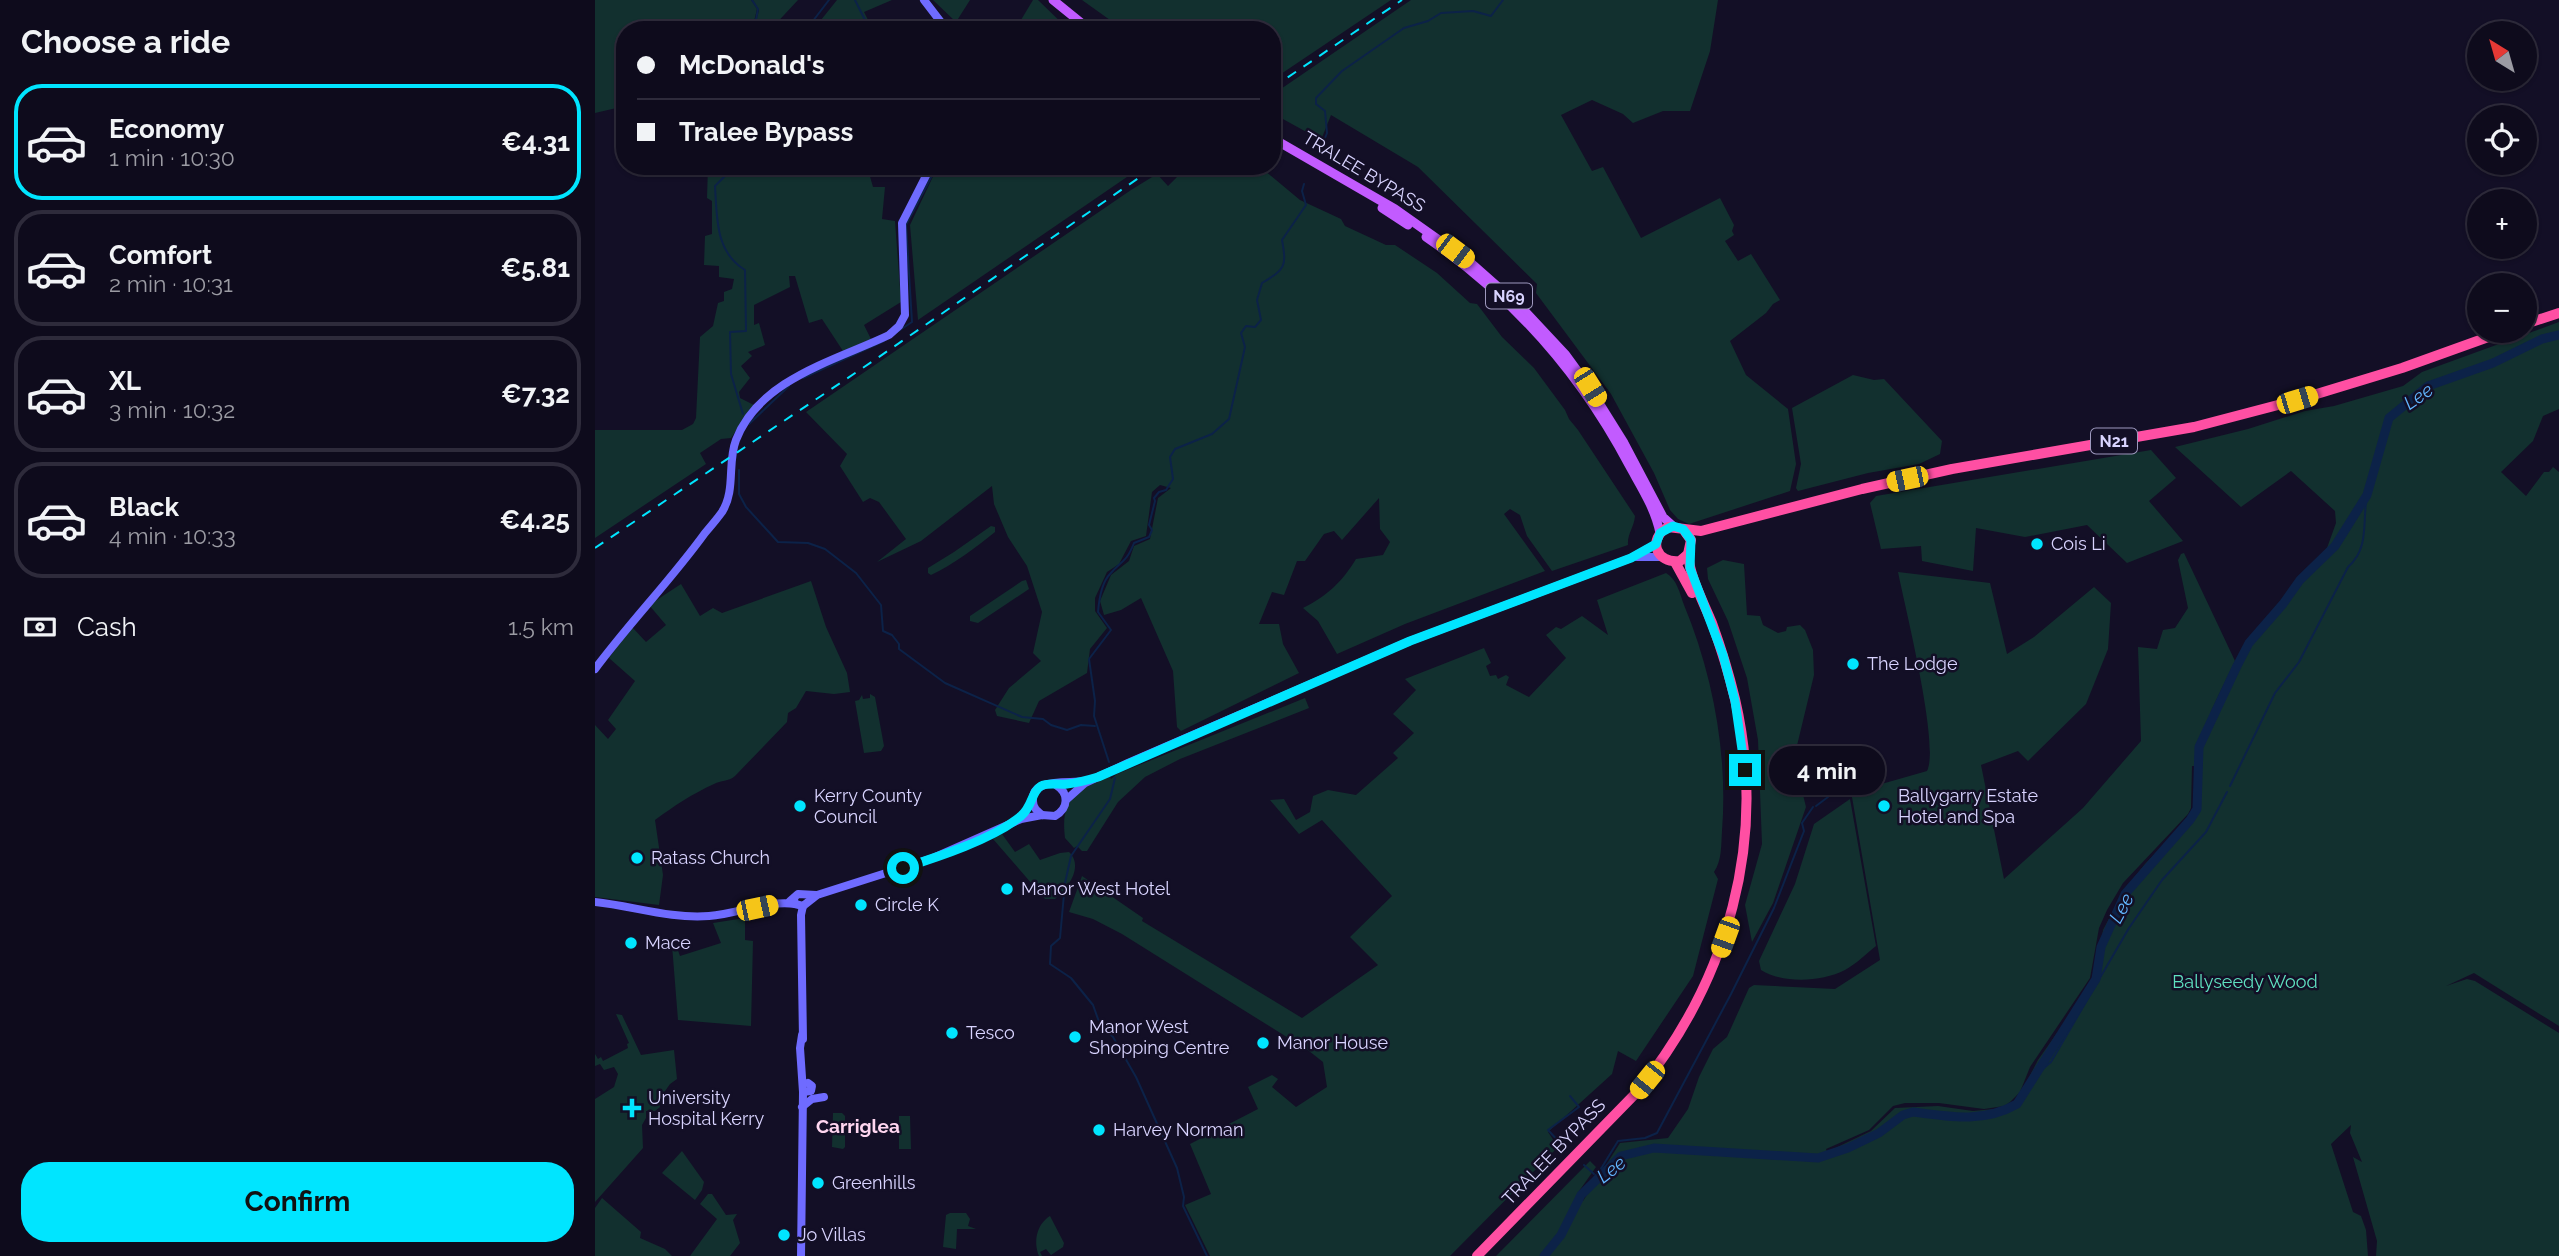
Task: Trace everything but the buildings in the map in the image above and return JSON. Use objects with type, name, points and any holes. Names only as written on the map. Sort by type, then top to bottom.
[{"type":"highway","points":[[2537,320],[2559,313]]},
{"type":"highway","name":"N21","points":[[1678,528],[1693,532],[1716,528],[1797,505],[1952,469],[2220,420],[2402,368],[2472,343]]},
{"type":"highway","points":[[1678,528],[1689,536],[1690,549],[1683,559],[1675,562],[1661,557],[1658,538],[1678,528]]},
{"type":"highway","name":"N21","points":[[1690,549],[1716,528]]},
{"type":"highway","name":"TRALEE BYPASS","points":[[1477,1256],[1656,1069],[1695,1007],[1714,966],[1731,915],[1745,843],[1744,753],[1723,655],[1690,570],[1690,549]]},
{"type":"highway","name":"TRALEE BYPASS","points":[[1469,1256],[1644,1074],[1689,1005],[1718,934],[1727,904],[1738,841],[1737,757],[1729,701],[1717,657],[1697,603],[1675,562]]},
{"type":"main road","points":[[924,0],[940,21]]},
{"type":"main road","points":[[1053,0],[1079,21]]},
{"type":"main road","points":[[1062,0],[1089,21]]},
{"type":"main road","name":"TRALEE BYPASS","points":[[1281,143],[1395,209],[1471,262],[1522,308],[1590,387],[1624,443],[1663,517],[1678,528]]},
{"type":"main road","name":"TRALEE BYPASS","points":[[1281,150],[1410,227],[1463,265],[1516,311],[1572,374],[1597,410],[1648,501],[1658,538]]},
{"type":"main road","points":[[595,669],[683,564],[722,512],[730,491],[734,443],[749,416],[788,380],[889,335],[899,326],[905,315],[902,223],[926,175]]},
{"type":"main road","points":[[1066,800],[1062,789],[1048,783],[1038,788],[1033,803],[1036,811],[1042,815],[1049,817],[1059,813],[1075,790],[1098,777],[1410,641],[1631,558],[1658,538]]},
{"type":"main road","points":[[1631,558],[1661,557]]},
{"type":"main road","points":[[1056,785],[1098,777]]},
{"type":"main road","points":[[1011,823],[1033,803]]},
{"type":"main road","points":[[595,902],[667,914],[699,916],[800,902],[933,858],[1011,823],[1042,815]]},
{"type":"main road","points":[[800,902],[802,1035],[806,1088],[802,1106],[801,1256]]},
{"type":"main road","points":[[802,1106],[812,1099],[824,1097]]},
{"type":"green space","points":[[595,0],[751,0],[757,9],[754,21],[616,21],[616,108],[595,113]]},
{"type":"green space","points":[[753,0],[798,0],[778,21],[756,21],[759,10]]},
{"type":"green space","points":[[837,0],[892,0],[864,12],[868,21],[820,21]]},
{"type":"green space","points":[[933,0],[970,0],[955,21]]},
{"type":"green space","points":[[1033,0],[1038,0],[1060,21],[1020,21]]},
{"type":"green space","points":[[1082,0],[1391,0],[1281,74],[1281,21],[1111,21]]},
{"type":"green space","points":[[1411,0],[1718,0],[1710,51],[1690,111],[1663,111],[1633,123],[1623,114],[1592,100],[1561,115],[1592,171],[1603,167],[1641,238],[1720,198],[1734,225],[1734,235],[1725,241],[1738,261],[1751,254],[1780,300],[1730,341],[1746,375],[1788,409],[1796,464],[1790,491],[1689,524],[1678,519],[1670,510],[1654,473],[1611,394],[1536,293],[1537,284],[1418,167],[1331,115],[1321,140],[1281,118],[1281,89]]},
{"type":"green space","points":[[708,175],[870,175],[873,187],[885,187],[882,219],[895,221],[901,302],[864,325],[871,339],[843,351],[822,319],[809,323],[795,276],[789,276],[790,287],[754,305],[754,325],[759,323],[765,345],[748,352],[752,356],[741,366],[750,378],[739,392],[740,398],[754,405],[731,438],[721,439],[700,453],[706,464],[595,538],[595,430],[682,430],[693,424],[696,418],[700,337],[713,326],[718,303],[724,301],[724,292],[732,289],[734,279],[719,277],[719,266],[704,265],[705,236],[712,234],[712,201],[707,198]]},
{"type":"green space","points":[[934,175],[1130,175],[918,320],[910,225]]},
{"type":"green space","points":[[1155,175],[1168,186],[1176,175],[1270,175],[1300,200],[1341,219],[1345,226],[1386,245],[1395,245],[1437,273],[1470,303],[1477,304],[1502,337],[1534,368],[1635,516],[1628,545],[1552,571],[1527,536],[1520,515],[1510,509],[1504,514],[1545,571],[1405,624],[1337,654],[1318,621],[1303,608],[1333,588],[1356,559],[1383,555],[1390,542],[1380,529],[1379,498],[1342,540],[1334,531],[1324,534],[1305,561],[1297,561],[1284,595],[1272,592],[1259,624],[1279,624],[1283,644],[1299,673],[1181,731],[1177,727],[1173,671],[1141,598],[1121,610],[1104,615],[1100,601],[1111,575],[1129,561],[1134,546],[1150,539],[1158,498],[1171,488],[1160,485],[1152,492],[1146,536],[1131,541],[1119,564],[1107,572],[1095,598],[1095,611],[1107,628],[1090,649],[1087,673],[1039,701],[1029,723],[997,716],[995,710],[1009,688],[1041,661],[1033,653],[1042,612],[1027,566],[1008,537],[994,504],[992,486],[921,541],[877,562],[906,539],[879,502],[870,498],[863,502],[840,466],[847,454],[806,412],[1131,190]]},
{"type":"green space","name":"Ballyseedy Wood","points":[[2559,322],[2559,409],[2543,416],[2533,441],[2501,472],[2526,496],[2544,472],[2549,472],[2553,467],[2559,472],[2559,1026],[2474,973],[2446,986],[2467,979],[2475,981],[2559,1033],[2559,1256],[2376,1256],[2377,1241],[2353,1157],[2362,1162],[2350,1133],[2351,1125],[2331,1144],[2353,1212],[2361,1216],[2366,1230],[2368,1256],[1496,1256],[1590,1161],[1596,1167],[1577,1194],[1583,1201],[1620,1143],[1668,1138],[1688,1109],[1699,1077],[1713,1049],[1727,1037],[1749,988],[1754,985],[1835,989],[1880,960],[1852,797],[1857,791],[1927,771],[1930,757],[1925,706],[1898,572],[1990,583],[2007,654],[2034,637],[2094,587],[2111,603],[2108,649],[2086,704],[2028,761],[2018,751],[1981,765],[2004,879],[2083,808],[2141,741],[2138,647],[2157,649],[2163,630],[2175,628],[2188,608],[2178,560],[2181,554],[2184,553],[2235,661],[2210,713],[2243,648],[2279,605],[2297,578],[2327,548],[2336,523],[2335,511],[2291,471],[2241,507],[2175,447],[2403,386],[2422,372],[2501,343],[2537,343],[2537,330]],"holes":[[[2192,766],[2195,766],[2193,808],[2188,819],[2124,890],[2103,930],[2095,979],[2038,1060],[2016,1102],[2005,1108],[1973,1111],[1938,1106],[1895,1108],[1871,1131],[1827,1152],[1826,1149],[1869,1130],[1893,1106],[1905,1103],[1939,1103],[1984,1109],[2004,1106],[2010,1102],[2020,1092],[2030,1067],[2090,978],[2099,928],[2123,883],[2188,814],[2191,808]]]},
{"type":"green space","points":[[1853,375],[1874,380],[1884,379],[1942,441],[1940,454],[1919,464],[1868,473],[1798,491],[1796,488],[1801,464],[1792,408]]},
{"type":"green space","points":[[2151,450],[2176,478],[2149,501],[2183,541],[2127,563],[2087,525],[2025,537],[1976,528],[1973,571],[1922,561],[1921,546],[1881,549],[1870,503],[1876,496]]},
{"type":"green space","points":[[991,526],[995,527],[995,532],[972,550],[940,571],[931,575],[928,573],[928,568]]},
{"type":"green space","points":[[1723,560],[1744,564],[1747,615],[1760,616],[1763,625],[1778,633],[1786,631],[1787,627],[1800,625],[1805,630],[1813,650],[1814,675],[1794,758],[1806,807],[1773,903],[1752,942],[1745,905],[1762,844],[1758,740],[1747,678],[1728,621],[1708,579],[1707,568]]},
{"type":"green space","points":[[1666,573],[1678,587],[1703,659],[1716,716],[1723,773],[1721,847],[1714,872],[1718,879],[1693,976],[1636,1061],[1618,1051],[1612,1074],[1548,1132],[1558,1147],[1450,1256],[1210,1256],[1185,1205],[1211,1194],[1190,1144],[1258,1109],[1248,1087],[1272,1075],[1278,1079],[1272,1087],[1296,1107],[1327,1087],[1323,1062],[1122,934],[1093,919],[1069,912],[1082,876],[1143,918],[1142,921],[1302,1018],[1378,965],[1350,937],[1392,896],[1322,820],[1299,834],[1270,800],[1284,799],[1296,820],[1310,812],[1313,796],[1328,790],[1356,795],[1398,758],[1393,753],[1414,733],[1393,714],[1416,690],[1405,679],[1484,648],[1491,663],[1486,666],[1490,676],[1496,675],[1498,679],[1506,675],[1509,677],[1506,685],[1529,697],[1566,658],[1546,635],[1556,627],[1561,629],[1582,616],[1608,635],[1597,600]]},
{"type":"green space","points":[[1026,580],[1029,589],[978,623],[970,621],[970,616]]},
{"type":"green space","points":[[811,581],[826,627],[847,673],[850,692],[834,694],[806,691],[796,708],[788,713],[787,722],[735,776],[698,792],[655,820],[663,875],[659,905],[595,897],[595,725],[608,739],[616,729],[608,720],[635,681],[609,658],[632,627],[646,642],[666,625],[649,605],[681,584],[700,616],[713,608],[722,613]]},
{"type":"green space","points":[[870,694],[875,697],[884,746],[881,751],[864,753],[855,701],[862,695],[863,699],[870,698]]},
{"type":"green space","points":[[1305,698],[1309,708],[1180,759],[1145,777],[1118,802],[1087,851],[1082,851],[1077,846],[1074,848],[1065,838],[1064,824],[1068,804],[1088,786],[1109,775],[1111,779],[1117,774]]},
{"type":"green space","points":[[1850,799],[1876,946],[1849,968],[1825,977],[1803,980],[1770,975],[1761,970],[1759,961],[1795,884],[1814,824]]},
{"type":"green space","points":[[1002,834],[1015,852],[1029,844],[1040,860],[1069,852],[1075,870],[1060,895],[1055,899],[1045,899],[993,839]]},
{"type":"green space","points":[[745,918],[745,940],[753,941],[751,1026],[678,1020],[672,945],[676,945],[680,956],[721,943],[713,923]]},
{"type":"green space","name":"University Hospital Kerry","points":[[616,1014],[622,1015],[641,1055],[674,1050],[677,1079],[658,1101],[660,1107],[655,1111],[646,1111],[642,1125],[643,1148],[595,1202],[595,1099],[614,1087],[618,1074],[614,1067],[604,1070],[600,1064],[595,1066],[595,1054],[603,1061],[628,1048],[629,1043]]},
{"type":"green space","points":[[833,1113],[842,1113],[845,1116],[843,1149],[832,1147]]},
{"type":"green space","points":[[899,1116],[910,1116],[911,1149],[899,1149]]},
{"type":"green space","points":[[682,1151],[704,1182],[695,1200],[662,1173]]},
{"type":"green space","points":[[708,1194],[712,1194],[726,1215],[737,1214],[733,1220],[740,1243],[730,1256],[690,1256],[717,1219],[700,1204]]},
{"type":"green space","points":[[602,1198],[641,1232],[640,1238],[665,1249],[672,1256],[595,1256],[595,1208]]},
{"type":"green space","points":[[966,1213],[970,1219],[968,1226],[976,1229],[957,1229],[956,1249],[943,1247],[946,1215]]},
{"type":"green space","points":[[1050,1216],[1064,1243],[1063,1247],[1051,1255],[1046,1249],[1040,1252],[1042,1256],[1039,1256],[1037,1233]]},
{"type":"waterway","points":[[752,0],[758,9],[756,21]]},
{"type":"waterway","points":[[813,21],[829,0]]},
{"type":"waterway","points":[[855,0],[866,21]]},
{"type":"waterway","points":[[1320,151],[1327,133],[1325,111],[1316,104],[1316,98],[1342,71],[1404,28],[1428,21],[1441,13],[1473,11],[1491,16],[1503,0]]},
{"type":"waterway","points":[[726,175],[715,186],[717,221],[728,254],[745,270],[746,331],[730,332],[731,374],[743,414]]},
{"type":"waterway","points":[[897,332],[912,322],[906,225],[932,175]]},
{"type":"waterway","points":[[1109,762],[1094,716],[1095,701],[1089,659],[1111,630],[1098,612],[1103,587],[1134,543],[1149,537],[1154,498],[1159,492],[1166,490],[1173,479],[1170,457],[1175,449],[1212,434],[1229,419],[1245,347],[1241,333],[1246,326],[1255,327],[1261,320],[1257,300],[1262,283],[1283,266],[1282,240],[1306,205],[1302,191],[1304,184]]},
{"type":"waterway","name":"Lee","points":[[1544,1256],[1561,1235],[1581,1195],[1621,1156],[1654,1148],[1818,1158],[1848,1148],[1879,1133],[1903,1115],[1913,1112],[1967,1117],[1992,1114],[2017,1104],[2096,979],[2101,947],[2125,894],[2197,809],[2199,747],[2237,666],[2249,643],[2300,580],[2335,546],[2367,495],[2389,418],[2428,386],[2493,363],[2542,339],[2559,335]]},
{"type":"waterway","points":[[803,378],[884,341]]},
{"type":"waterway","points":[[749,424],[789,386]]},
{"type":"waterway","points":[[739,470],[739,494],[746,507],[778,542],[808,543],[825,549],[856,573],[881,605],[883,631],[892,635],[899,644],[899,649],[945,683],[1022,717],[1043,719],[1051,725],[1067,730],[1081,725],[1095,726]]},
{"type":"waterway","points":[[2230,786],[2275,693],[2299,662],[2348,567],[2360,551],[2367,495]]},
{"type":"waterway","points":[[1115,778],[1110,799],[1071,856],[1065,883],[1060,938],[1051,946],[1050,964],[1071,978],[1093,1005],[1098,1019],[1113,1037],[1136,1077],[1177,1168],[1184,1197],[1183,1206],[1207,1256]]},
{"type":"waterway","points":[[2031,1079],[2051,1062],[2129,928],[2162,880],[2206,832],[2227,792]]},
{"type":"waterway","points":[[1816,806],[1828,797]]},
{"type":"waterway","points":[[1581,1195],[1618,1141],[1645,1138],[1657,1133],[1774,908],[1804,831],[1802,823],[1813,807]]},
{"type":"waterway","points":[[1561,1144],[1548,1130],[1579,1107],[1570,1096]]},
{"type":"waterway","points":[[1584,1165],[1594,1174]]},
{"type":"railway","points":[[1281,82],[1402,0]]},
{"type":"railway","points":[[595,548],[1143,175]]},
{"type":"place","name":"Cois Li","points":[[2037,544]]},
{"type":"place","name":"The Lodge","points":[[1853,664]]},
{"type":"place","name":"Kerry County Council","points":[[800,806]]},
{"type":"place","name":"Ballygarry Estate Hotel and Spa","points":[[1884,806]]},
{"type":"place","name":"Ratass Church","points":[[637,858]]},
{"type":"place","name":"Manor West Hotel","points":[[1007,889]]},
{"type":"place","name":"Circle K","points":[[861,905]]},
{"type":"place","name":"Mace","points":[[631,943]]},
{"type":"place","name":"Tesco","points":[[952,1033]]},
{"type":"place","name":"Manor West Shopping Centre","points":[[1075,1037]]},
{"type":"place","name":"Manor House","points":[[1263,1043]]},
{"type":"place","name":"University Hospital Kerry","points":[[632,1108]]},
{"type":"place","name":"Harvey Norman","points":[[1099,1130]]},
{"type":"place","name":"Greenhills","points":[[818,1183]]},
{"type":"place","name":"Jo Villas","points":[[784,1235]]},
{"type":"district","name":"Carriglea","points":[[858,1126]]},
{"type":"route","points":[[903,868],[969,844],[1011,823],[1033,803],[1035,791],[1042,785],[1069,784],[1098,777],[1410,641],[1631,558],[1656,544],[1660,533],[1673,526],[1683,529],[1691,540],[1690,568],[1723,655],[1735,701],[1745,770]]}]
